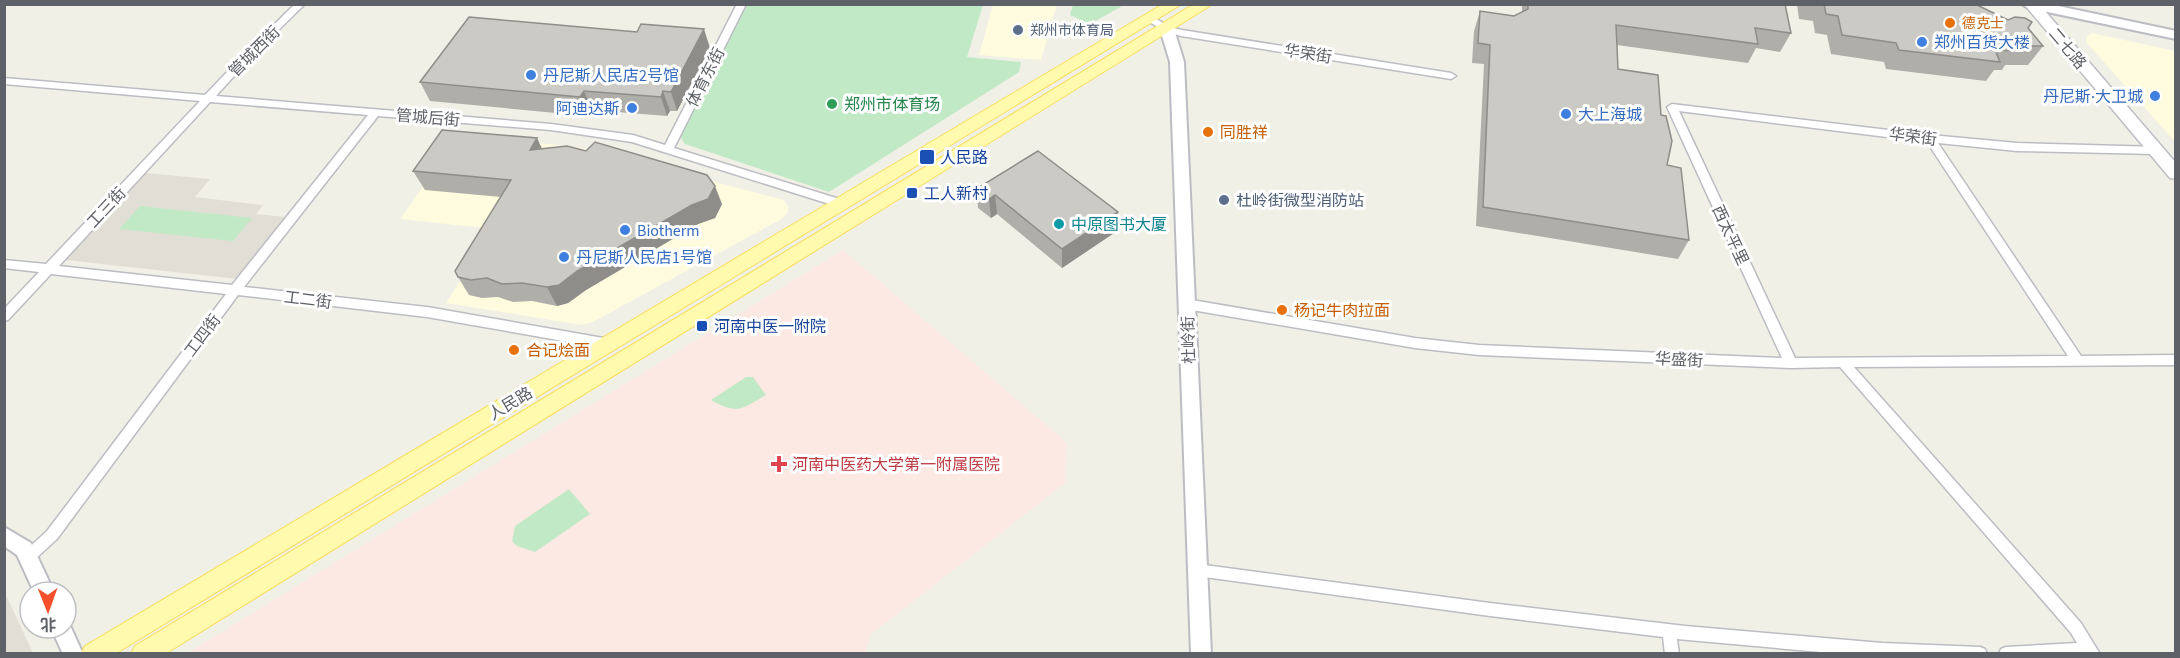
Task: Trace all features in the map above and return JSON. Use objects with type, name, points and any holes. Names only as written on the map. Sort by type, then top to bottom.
[{"type":"main road","name":"人民路","points":[[143,654],[1159,24],[1175,4]]},
{"type":"main road","name":"人民路","points":[[93,654],[842,204],[1159,24],[1206,4]]},
{"type":"main road","name":"二七路","points":[[2036,5],[2175,174]]},
{"type":"main road","name":"二七路","points":[[2036,5],[2175,158]]},
{"type":"street","name":"管城西街","points":[[208,98],[301,4]]},
{"type":"street","name":"体育东街","points":[[668,150],[742,4]]},
{"type":"street","points":[[2036,5],[2175,35]]},
{"type":"street","name":"华荣街","points":[[1159,24],[1451,76]]},
{"type":"street","name":"杜岭街","points":[[1159,24],[1172,41],[1177,62],[1201,654]]},
{"type":"street","name":"管城后街","points":[[4,81],[560,128],[633,139],[842,204]]},
{"type":"street","name":"工三街","points":[[4,317],[208,98]]},
{"type":"street","name":"华荣街","points":[[1672,107],[1930,139],[2017,147],[2155,150]]},
{"type":"street","name":"西太平里","points":[[1672,107],[1791,363]]},
{"type":"street","name":"工四街","points":[[27,557],[52,535],[235,290],[376,112]]},
{"type":"street","points":[[1930,139],[2078,361]]},
{"type":"street","name":"工二街","points":[[4,264],[427,312],[609,344]]},
{"type":"street","name":"华盛街","points":[[1186,304],[1415,343],[1447,346],[1791,363],[2175,360]]},
{"type":"street","points":[[1843,363],[2076,628],[2092,651]]},
{"type":"street","points":[[4,535],[24,549],[38,580]]},
{"type":"street","points":[[1197,570],[1669,631],[1911,651],[1980,654]]},
{"type":"street","points":[[1669,631],[1672,654]]},
{"type":"street","points":[[67,640],[73,654]]},
{"type":"street","points":[[2006,654],[2092,651]]},
{"type":"shaded area","name":"郑州市体育局","points":[[993,5],[1057,5],[1041,60],[979,55]]},
{"type":"shaded area","name":"丹尼斯·大卫城","points":[[2092,33],[2175,51],[2175,142],[2086,42],[2087,36]]},
{"type":"shaded area","points":[[461,133],[588,149],[784,200],[788,206],[788,212],[783,218],[593,322],[582,325],[446,303],[493,229],[400,219]]},
{"type":"shaded area","points":[[146,173],[210,179],[195,197],[263,205],[256,214],[285,217],[237,279],[66,260]]},
{"type":"shaded area","name":"河南中医药大学第一附属医院","points":[[843,250],[1067,443],[1065,483],[870,635],[866,653],[186,654]]},
{"type":"shaded area","points":[[5,593],[18,621],[18,640],[27,640],[33,653],[5,653]]},
{"type":"green space","points":[[1073,4],[1124,5],[1090,24],[1070,15]]},
{"type":"green space","name":"郑州市体育场","points":[[747,5],[983,5],[967,57],[1021,62],[1019,72],[829,192],[685,144],[679,135]]},
{"type":"green space","points":[[140,206],[252,218],[233,241],[119,229]]},
{"type":"green space","points":[[746,377],[753,377],[766,395],[745,407],[734,409],[711,400]]},
{"type":"green space","points":[[569,489],[590,514],[535,552],[517,546],[512,541],[515,526]]},
{"type":"building","name":"大上海城","points":[[1528,4],[1785,4],[1791,33],[1755,28],[1758,44],[1616,25],[1618,69],[1658,75],[1661,115],[1666,116],[1672,141],[1667,165],[1681,168],[1689,240],[1483,207],[1490,45],[1478,43],[1480,11],[1514,16],[1528,9]]},
{"type":"building","points":[[1824,4],[1975,4],[2008,20],[2015,17],[2025,18],[2032,22],[2028,28],[2043,46],[2013,46],[2016,51],[1995,50],[2000,62],[1899,50],[1896,43],[1842,35],[1838,16],[1826,14]]},
{"type":"building","points":[[469,17],[637,32],[641,24],[704,29],[671,92],[663,91],[661,97],[584,91],[580,97],[420,82]]},
{"type":"building","name":"丹尼斯人民店1号馆","points":[[442,130],[537,138],[530,150],[567,146],[586,151],[595,142],[707,175],[715,186],[708,199],[692,205],[577,271],[559,285],[547,287],[522,283],[502,284],[487,278],[471,280],[458,277],[455,271],[511,180],[413,171]]},
{"type":"building","name":"中原图书大厦","points":[[1038,151],[1118,212],[1062,249],[995,195],[989,199],[976,189]]},
{"type":"place","name":"德克士","points":[[1950,23]]},
{"type":"place","name":"郑州市体育局","points":[[1018,30]]},
{"type":"place","name":"郑州百货大楼","points":[[1922,42]]},
{"type":"place","name":"丹尼斯人民店2号馆","points":[[531,75]]},
{"type":"place","name":"丹尼斯·大卫城","points":[[2155,96]]},
{"type":"place","name":"郑州市体育场","points":[[832,104]]},
{"type":"place","name":"阿迪达斯","points":[[632,108]]},
{"type":"place","name":"大上海城","points":[[1566,114]]},
{"type":"place","name":"同胜祥","points":[[1208,132]]},
{"type":"place","name":"人民路","points":[[927,157]]},
{"type":"place","name":"工人新村","points":[[912,193]]},
{"type":"place","name":"杜岭街微型消防站","points":[[1224,200]]},
{"type":"place","name":"中原图书大厦","points":[[1059,224]]},
{"type":"place","name":"Biotherm","points":[[625,230]]},
{"type":"place","name":"丹尼斯人民店1号馆","points":[[564,257]]},
{"type":"place","name":"杨记牛肉拉面","points":[[1282,310]]},
{"type":"place","name":"河南中医一附院","points":[[702,326]]},
{"type":"place","name":"合记烩面","points":[[514,350]]},
{"type":"place","name":"河南中医药大学第一附属医院","points":[[779,464]]}]
